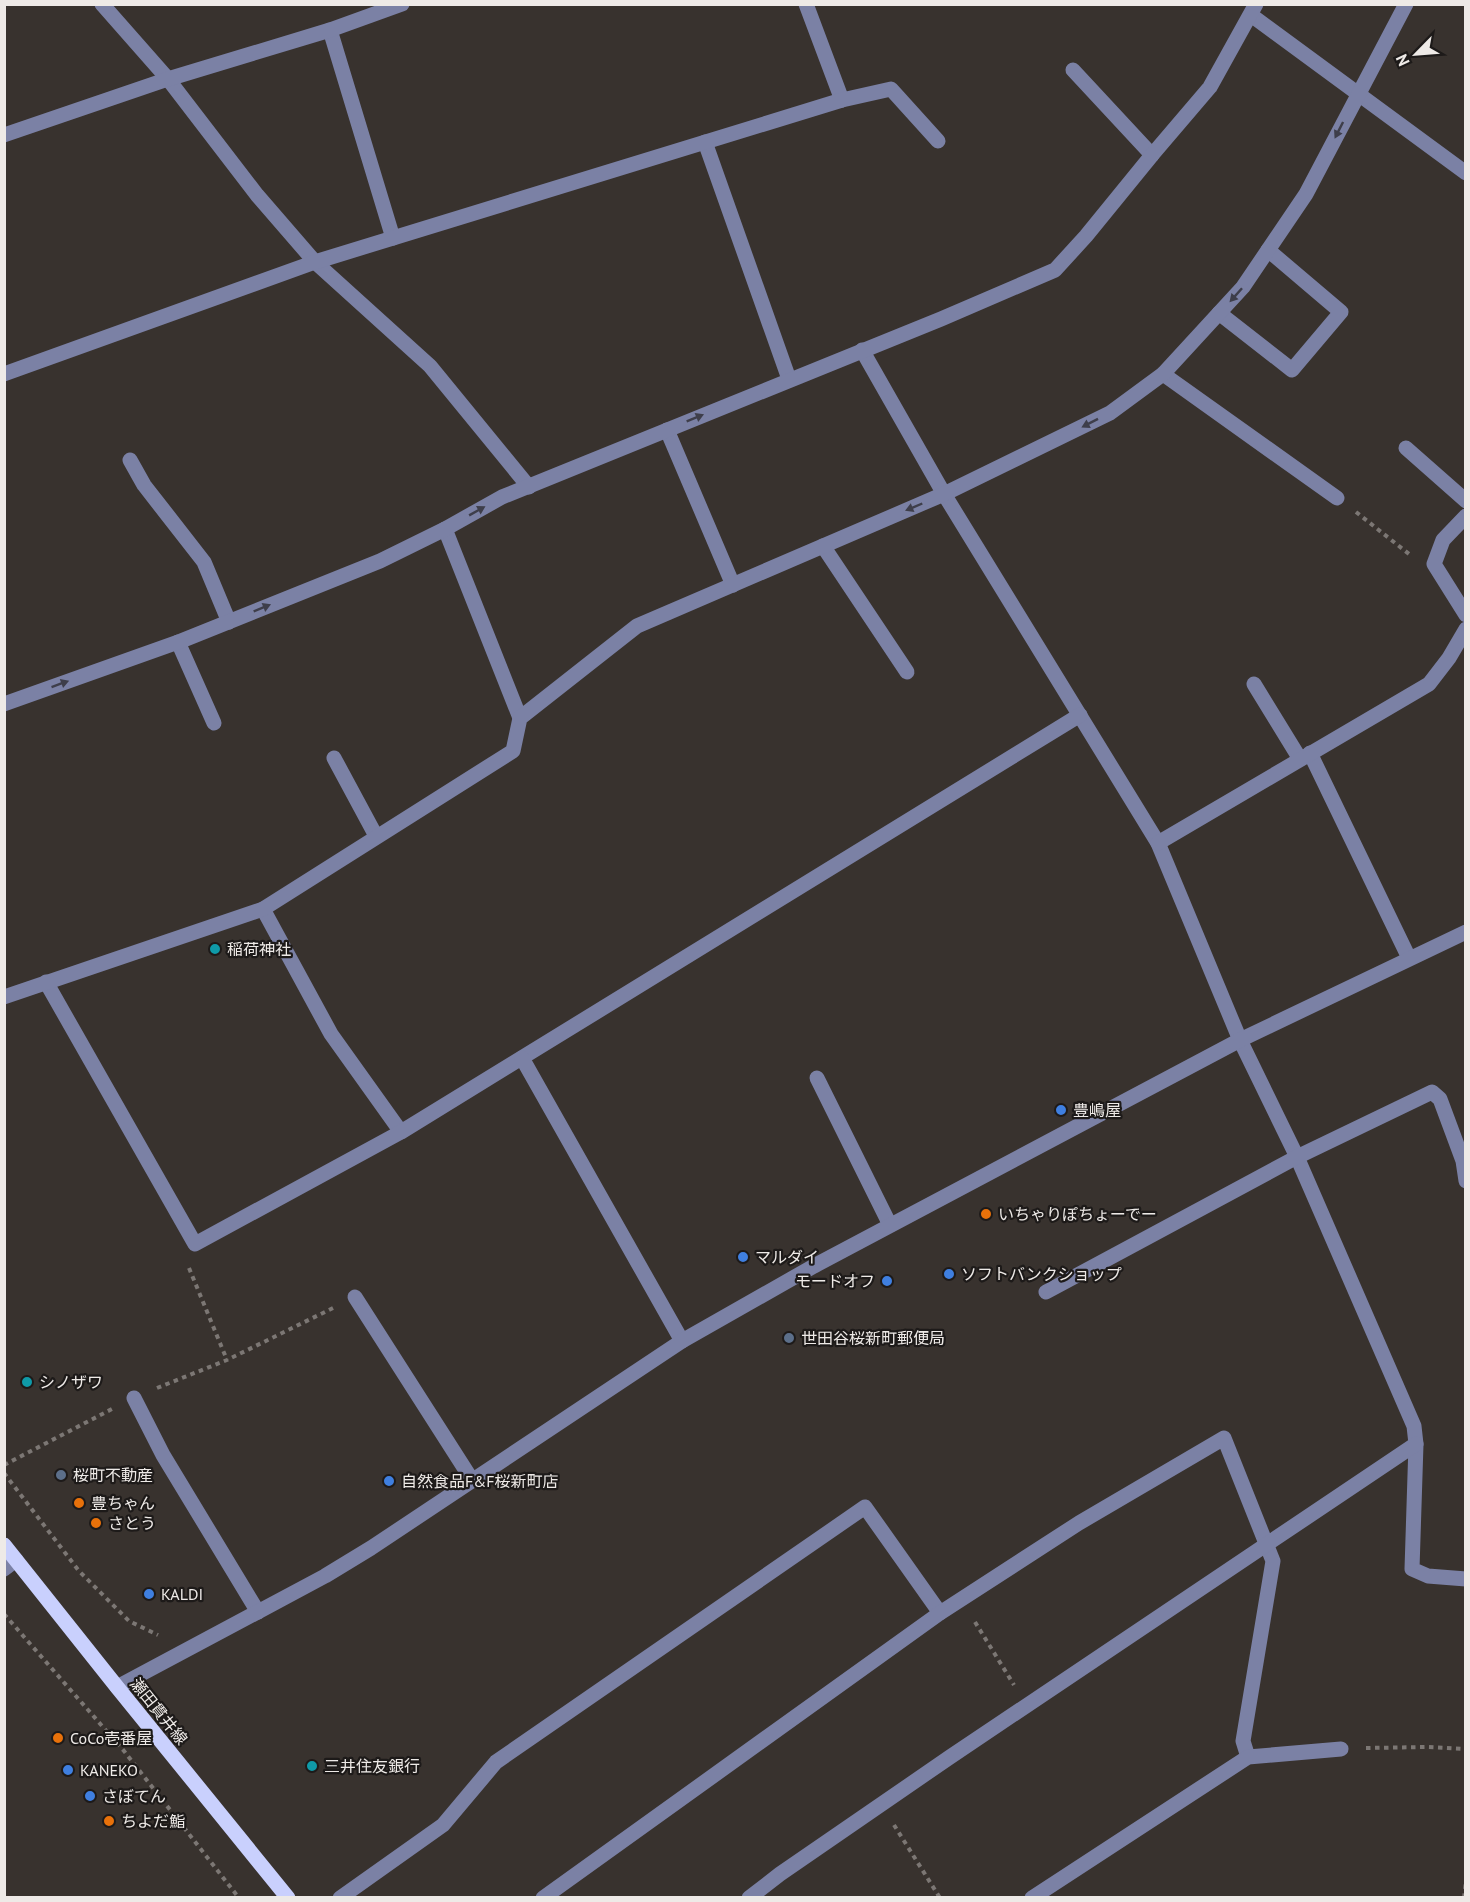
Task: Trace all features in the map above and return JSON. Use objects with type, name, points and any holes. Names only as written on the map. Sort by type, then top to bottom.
[{"type":"main road","name":"瀬田貫井線","points":[[4,1545],[10,1564],[117,1688],[288,1898]]},
{"type":"street","points":[[102,4],[168,79],[257,195],[315,262],[430,366],[529,487]]},
{"type":"street","points":[[806,4],[842,100]]},
{"type":"street","points":[[520,718],[637,626],[944,494],[1110,413],[1163,374],[1244,287],[1306,195],[1406,4]]},
{"type":"street","points":[[4,135],[168,79],[330,30],[398,5]]},
{"type":"street","points":[[4,704],[178,642],[380,561],[445,529],[502,497],[941,319],[1054,270],[1086,236],[1210,87],[1253,10],[1358,93],[1466,173]]},
{"type":"street","points":[[330,30],[393,238]]},
{"type":"street","points":[[1073,70],[1152,155]]},
{"type":"street","points":[[4,374],[315,262],[842,100],[891,89],[938,141]]},
{"type":"street","points":[[705,142],[789,379]]},
{"type":"street","points":[[1219,313],[1292,370],[1341,312],[1268,250]]},
{"type":"street","points":[[862,350],[944,494],[1158,843],[1240,1040],[1297,1157],[1414,1426],[1416,1444],[1412,1569],[1428,1576],[1466,1579]]},
{"type":"street","points":[[1163,374],[1337,498]]},
{"type":"street","points":[[667,430],[733,585]]},
{"type":"street","points":[[1406,448],[1466,501]]},
{"type":"street","points":[[130,460],[144,485],[204,562],[229,622]]},
{"type":"street","points":[[1464,610],[1434,564],[1443,540],[1466,516]]},
{"type":"street","points":[[4,997],[263,909],[513,752],[520,718],[445,529]]},
{"type":"street","points":[[823,546],[907,672]]},
{"type":"street","points":[[1158,843],[1429,684],[1449,658],[1466,629]]},
{"type":"street","points":[[178,642],[214,723]]},
{"type":"street","points":[[1254,684],[1305,756],[1409,958]]},
{"type":"street","points":[[46,982],[195,1244],[401,1132],[1080,715]]},
{"type":"street","points":[[334,758],[376,836]]},
{"type":"street","points":[[263,909],[331,1035],[401,1132]]},
{"type":"street","points":[[117,1688],[371,1548],[682,1341],[890,1225],[1240,1040],[1466,932]]},
{"type":"street","points":[[522,1058],[682,1341]]},
{"type":"street","points":[[817,1078],[890,1225]]},
{"type":"street","points":[[1046,1293],[1297,1157],[1432,1092],[1440,1099],[1463,1161],[1466,1181]]},
{"type":"street","points":[[355,1297],[472,1480]]},
{"type":"street","points":[[134,1398],[163,1455],[258,1612]]},
{"type":"street","points":[[543,1898],[940,1614],[1079,1523],[1224,1438],[1273,1561],[1243,1741],[1248,1757]]},
{"type":"street","points":[[749,1898],[881,1804],[1416,1444]]},
{"type":"street","points":[[340,1898],[443,1825],[496,1762],[865,1507],[940,1614]]},
{"type":"street","points":[[1032,1898],[1248,1757],[1341,1749]]},
{"type":"path","points":[[1337,498],[1422,564],[1434,564]]},
{"type":"path","points":[[195,1244],[189,1269],[227,1360]]},
{"type":"path","points":[[4,1466],[134,1398],[227,1360],[355,1297]]},
{"type":"path","points":[[4,1473],[79,1571],[129,1621],[160,1636]]},
{"type":"path","points":[[961,1600],[1027,1706]]},
{"type":"path","points":[[4,1614],[124,1751],[239,1898]]},
{"type":"path","points":[[1341,1749],[1427,1747],[1466,1749]]},
{"type":"path","points":[[881,1804],[940,1898]]},
{"type":"path","points":[[1464,1898],[1466,1881]]},
{"type":"place","name":"稲荷神社","points":[[215,949]]},
{"type":"place","name":"豊嶋屋","points":[[1061,1110]]},
{"type":"place","name":"いちゃりぽちょーでー","points":[[986,1214]]},
{"type":"place","name":"マルダイ","points":[[743,1257]]},
{"type":"place","name":"ソフトバンクショップ","points":[[949,1274]]},
{"type":"place","name":"モードオフ","points":[[887,1281]]},
{"type":"place","name":"世田谷桜新町郵便局","points":[[789,1338]]},
{"type":"place","name":"シノザワ","points":[[27,1382]]},
{"type":"place","name":"桜町不動産","points":[[61,1475]]},
{"type":"place","name":"自然食品F&F桜新町店","points":[[389,1481]]},
{"type":"place","name":"豊ちゃん","points":[[79,1503]]},
{"type":"place","name":"さとう","points":[[96,1523]]},
{"type":"place","name":"KALDI","points":[[149,1594]]},
{"type":"place","name":"CoCo壱番屋","points":[[58,1738]]},
{"type":"place","name":"三井住友銀行","points":[[312,1766]]},
{"type":"place","name":"KANEKO","points":[[68,1770]]},
{"type":"place","name":"さぼてん","points":[[90,1796]]},
{"type":"place","name":"ちよだ鮨","points":[[109,1821]]}]
